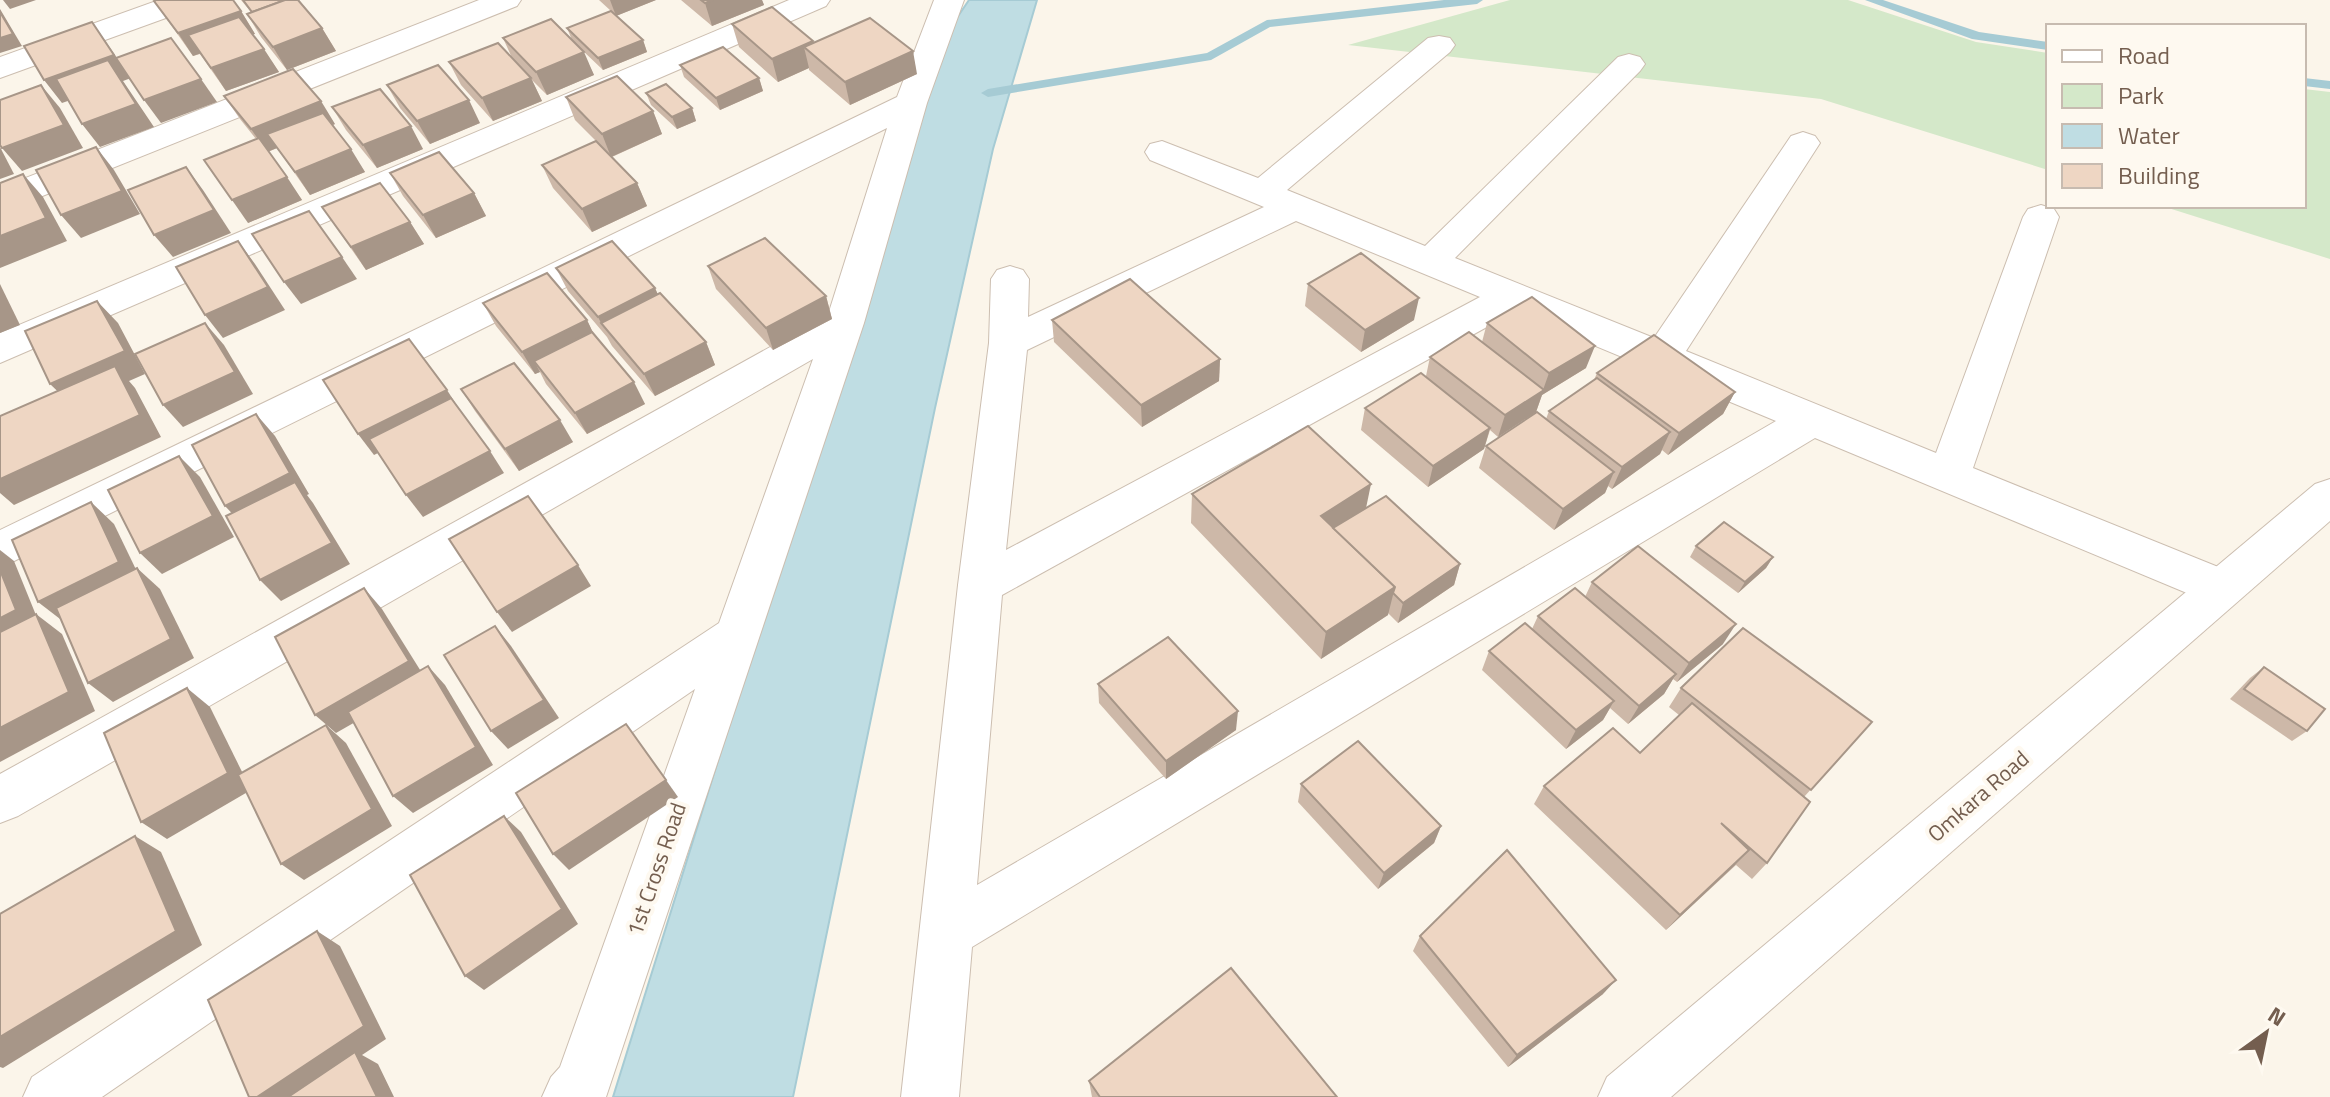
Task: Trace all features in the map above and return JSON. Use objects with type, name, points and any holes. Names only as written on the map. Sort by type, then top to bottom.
[{"type":"street","points":[[0,68],[188,0]]},
{"type":"street","points":[[0,201],[506,0]]},
{"type":"street","points":[[0,349],[815,0]]},
{"type":"street","name":"1st Cross Road","points":[[571,1097],[582,1086],[845,323],[911,103],[949,0]]},
{"type":"street","points":[[1008,343],[1278,200],[1439,45]]},
{"type":"street","points":[[1430,262],[1629,64]]},
{"type":"street","points":[[0,550],[911,103]]},
{"type":"street","points":[[1661,358],[1803,143]]},
{"type":"street","points":[[1162,152],[2222,588]]},
{"type":"street","points":[[1949,476],[2041,217]]},
{"type":"street","points":[[930,1097],[980,585],[1008,343],[1010,279]]},
{"type":"street","points":[[980,585],[1513,296]]},
{"type":"street","points":[[0,800],[845,323]]},
{"type":"street","points":[[946,932],[1812,420]]},
{"type":"street","name":"Omkara Road","points":[[1627,1097],[2330,496]]},
{"type":"street","points":[[52,1097],[736,636]]},
{"type":"green space","points":[[1510,0],[1848,0],[1976,42],[2046,53],[2046,169],[1821,99],[1348,45]]},
{"type":"green space","points":[[2306,89],[2330,92],[2330,259],[2168,208],[2306,208]]},
{"type":"water","points":[[969,0],[1037,0],[993,149],[935,408],[793,1097],[613,1097],[944,37]]},
{"type":"building","points":[[156,0],[233,0],[241,11],[178,33]]},
{"type":"building","points":[[243,0],[285,0],[252,12]]},
{"type":"building","points":[[285,0],[298,0],[322,28],[273,47],[247,14]]},
{"type":"building","points":[[772,7],[813,41],[772,59],[732,24]]},
{"type":"building","points":[[611,11],[643,40],[598,58],[567,28]]},
{"type":"building","points":[[0,12],[13,34],[0,38]]},
{"type":"building","points":[[239,17],[264,49],[211,68],[188,35]]},
{"type":"building","points":[[870,18],[913,51],[845,82],[804,47]]},
{"type":"building","points":[[551,19],[584,52],[536,72],[503,38]]},
{"type":"building","points":[[92,22],[114,55],[44,80],[24,46]]},
{"type":"building","points":[[171,38],[201,79],[144,100],[116,58]]},
{"type":"building","points":[[498,43],[531,78],[482,98],[449,62]]},
{"type":"building","points":[[723,47],[759,78],[716,98],[680,65]]},
{"type":"building","points":[[108,60],[136,104],[82,124],[56,79]]},
{"type":"building","points":[[438,65],[469,100],[417,121],[387,85]]},
{"type":"building","points":[[293,69],[321,101],[251,129],[224,96]]},
{"type":"building","points":[[617,76],[653,111],[602,134],[566,97]]},
{"type":"building","points":[[666,84],[692,108],[672,117],[646,93]]},
{"type":"building","points":[[41,85],[64,125],[2,148],[0,100]]},
{"type":"building","points":[[380,89],[411,126],[363,145],[332,107]]},
{"type":"building","points":[[323,113],[351,149],[295,172],[267,134]]},
{"type":"building","points":[[259,138],[287,177],[232,200],[204,160]]},
{"type":"building","points":[[596,141],[637,183],[582,209],[542,165]]},
{"type":"building","points":[[96,147],[122,191],[61,215],[36,170]]},
{"type":"building","points":[[439,152],[474,193],[423,215],[390,173]]},
{"type":"building","points":[[186,167],[214,210],[154,235],[128,190]]},
{"type":"building","points":[[23,174],[46,218],[0,236],[0,183]]},
{"type":"building","points":[[380,183],[410,222],[351,247],[322,207]]},
{"type":"building","points":[[309,211],[342,257],[284,282],[252,234]]},
{"type":"building","points":[[765,238],[826,296],[766,328],[708,266]]},
{"type":"building","points":[[238,241],[268,287],[205,315],[176,267]]},
{"type":"building","points":[[612,241],[655,288],[598,317],[556,268]]},
{"type":"building","points":[[1361,253],[1419,298],[1365,330],[1308,284]]},
{"type":"building","points":[[547,273],[587,320],[522,352],[483,303]]},
{"type":"building","points":[[1130,279],[1220,359],[1141,405],[1052,320]]},
{"type":"building","points":[[660,293],[706,342],[644,374],[601,323]]},
{"type":"building","points":[[1532,297],[1595,346],[1549,373],[1487,323]]},
{"type":"building","points":[[97,301],[125,351],[50,384],[25,331]]},
{"type":"building","points":[[205,323],[235,372],[163,405],[135,354]]},
{"type":"building","points":[[592,332],[634,382],[575,413],[534,361]]},
{"type":"building","points":[[1469,332],[1544,390],[1505,415],[1430,357]]},
{"type":"building","points":[[1654,335],[1735,392],[1679,433],[1597,373]]},
{"type":"building","points":[[409,339],[447,390],[358,434],[323,380]]},
{"type":"building","points":[[514,363],[560,420],[505,449],[461,389]]},
{"type":"building","points":[[115,366],[140,415],[0,479],[0,416]]},
{"type":"building","points":[[1421,373],[1490,428],[1433,466],[1365,408]]},
{"type":"building","points":[[1597,378],[1670,432],[1622,467],[1549,411]]},
{"type":"building","points":[[451,398],[490,451],[406,495],[369,439]]},
{"type":"building","points":[[1537,412],[1614,472],[1563,509],[1486,446]]},
{"type":"building","points":[[256,414],[290,473],[225,506],[192,445]]},
{"type":"building","points":[[1308,426],[1371,484],[1321,516],[1395,587],[1326,632],[1192,494]]},
{"type":"building","points":[[179,456],[213,516],[140,553],[108,490]]},
{"type":"building","points":[[295,482],[332,543],[260,580],[226,516]]},
{"type":"building","points":[[528,496],[578,565],[497,612],[449,539]]},
{"type":"building","points":[[1386,496],[1460,564],[1403,603],[1393,593],[1395,587],[1333,528]]},
{"type":"building","points":[[91,502],[119,562],[38,602],[12,540]]},
{"type":"building","points":[[1724,522],[1773,557],[1745,582],[1696,546]]},
{"type":"building","points":[[1638,546],[1736,624],[1689,663],[1592,582]]},
{"type":"building","points":[[137,568],[171,639],[88,683],[56,608]]},
{"type":"building","points":[[0,570],[16,610],[0,618]]},
{"type":"building","points":[[364,588],[409,661],[315,715],[275,637]]},
{"type":"building","points":[[1575,588],[1676,674],[1639,706],[1538,616]]},
{"type":"building","points":[[36,614],[69,692],[0,728],[0,632]]},
{"type":"building","points":[[1525,623],[1614,701],[1576,730],[1489,651]]},
{"type":"building","points":[[495,626],[544,700],[491,731],[444,655]]},
{"type":"building","points":[[1743,628],[1872,722],[1811,790],[1681,688]]},
{"type":"building","points":[[1168,637],[1238,711],[1166,761],[1098,684]]},
{"type":"building","points":[[428,666],[476,747],[393,796],[348,712]]},
{"type":"building","points":[[2264,667],[2325,709],[2307,731],[2244,689]]},
{"type":"building","points":[[187,688],[228,773],[141,822],[104,733]]},
{"type":"building","points":[[1692,703],[1810,802],[1767,863],[1721,823],[1749,850],[1680,915],[1544,786],[1613,728],[1640,753]]},
{"type":"building","points":[[626,724],[666,780],[553,854],[516,793]]},
{"type":"building","points":[[326,725],[372,809],[281,864],[238,775]]},
{"type":"building","points":[[1358,741],[1441,826],[1384,873],[1301,784]]},
{"type":"building","points":[[504,816],[562,909],[465,976],[410,875]]},
{"type":"building","points":[[135,836],[176,931],[0,1037],[0,914]]},
{"type":"building","points":[[1507,850],[1616,980],[1517,1055],[1420,936]]},
{"type":"building","points":[[317,931],[364,1026],[257,1097],[249,1097],[208,1000]]},
{"type":"building","points":[[1231,968],[1337,1097],[1100,1097],[1089,1081]]},
{"type":"building","points":[[355,1052],[377,1097],[288,1097]]},
{"type":"waterway","points":[[988,93],[1211,56],[1267,24],[1477,0]]},
{"type":"waterway","points":[[1871,0],[1977,36],[2046,46]]},
{"type":"waterway","points":[[2306,82],[2330,85]]}]
